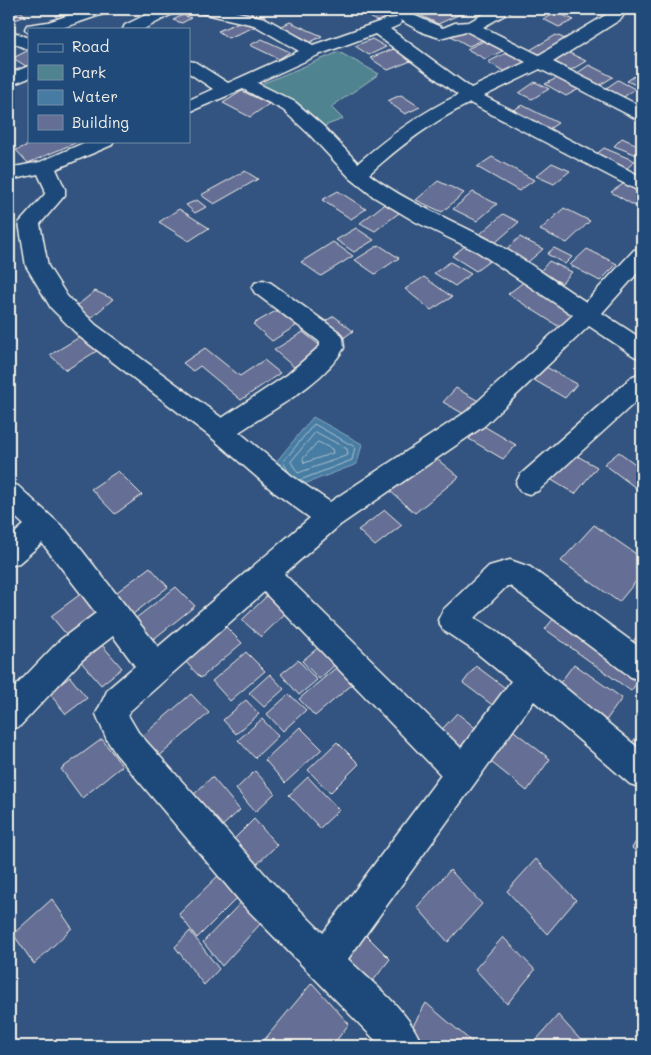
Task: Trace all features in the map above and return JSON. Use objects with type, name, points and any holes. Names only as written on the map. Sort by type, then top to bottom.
[{"type":"street","points":[[52,27],[103,9]]},
{"type":"street","points":[[134,28],[170,9]]},
{"type":"street","points":[[203,9],[227,11],[258,21],[312,51]]},
{"type":"street","points":[[471,27],[504,9]]},
{"type":"street","points":[[190,107],[312,51],[378,28],[409,12],[438,33],[444,33],[465,25],[471,27],[540,62],[628,99],[642,114]]},
{"type":"street","points":[[357,174],[398,138],[437,112],[540,62],[615,16]]},
{"type":"street","points":[[378,28],[469,95],[642,184]]},
{"type":"street","points":[[9,34],[28,30]]},
{"type":"street","points":[[9,34],[28,44]]},
{"type":"street","points":[[190,66],[236,87],[288,106],[316,130],[357,174],[381,193],[424,217],[486,247],[642,350]]},
{"type":"street","points":[[9,81],[28,72]]},
{"type":"street","points":[[9,174],[45,167],[99,142]]},
{"type":"street","points":[[45,167],[55,195],[29,223],[37,266],[59,302],[88,331],[221,431],[283,484],[330,517]]},
{"type":"street","points":[[9,219],[42,210]]},
{"type":"street","points":[[403,1046],[394,1032],[257,893],[127,743],[118,729],[112,714],[119,700],[330,517],[475,418],[588,314],[642,255]]},
{"type":"street","points":[[221,431],[301,376],[324,358],[332,348],[331,338],[263,288]]},
{"type":"street","points":[[529,483],[642,382]]},
{"type":"street","points":[[9,494],[56,538],[155,668]]},
{"type":"street","points":[[9,554],[43,526]]},
{"type":"street","points":[[265,574],[463,774]]},
{"type":"street","points":[[642,667],[520,576],[510,574],[499,575],[453,620],[484,640],[642,772]]},
{"type":"street","points":[[9,714],[71,650],[115,616]]},
{"type":"street","points":[[324,962],[463,774],[531,678]]},
{"type":"green space","points":[[339,52],[379,74],[331,107],[343,119],[319,128],[259,85]]},
{"type":"water","points":[[313,417],[362,444],[357,464],[294,488],[276,462]]},
{"type":"building","points":[[353,9],[377,9],[363,15]]},
{"type":"building","points":[[430,9],[455,9],[463,13],[438,24],[418,14]]},
{"type":"building","points":[[72,10],[78,14],[61,21],[55,16]]},
{"type":"building","points":[[379,10],[390,16],[378,22],[367,15]]},
{"type":"building","points":[[20,11],[26,16],[9,22],[9,15]]},
{"type":"building","points":[[558,13],[574,20],[559,27],[543,19]]},
{"type":"building","points":[[183,15],[191,18],[182,23],[173,20]]},
{"type":"building","points":[[246,19],[257,26],[228,38],[218,31]]},
{"type":"building","points":[[290,22],[322,36],[311,42],[280,27]]},
{"type":"building","points":[[469,28],[487,38],[469,46],[451,36]]},
{"type":"building","points":[[556,35],[570,41],[544,56],[530,50]]},
{"type":"building","points":[[262,39],[290,52],[279,59],[250,45]]},
{"type":"building","points":[[372,39],[386,47],[369,55],[355,46]]},
{"type":"building","points":[[488,39],[507,49],[485,59],[467,49]]},
{"type":"building","points":[[399,47],[416,59],[388,70],[370,58]]},
{"type":"building","points":[[28,50],[28,67],[13,58]]},
{"type":"building","points":[[563,50],[586,61],[571,70],[547,58]]},
{"type":"building","points":[[510,51],[530,61],[507,73],[488,62]]},
{"type":"building","points":[[589,65],[613,77],[600,85],[576,74]]},
{"type":"building","points":[[642,71],[642,83],[638,86],[627,81]]},
{"type":"building","points":[[557,78],[579,89],[566,96],[545,84]]},
{"type":"building","points":[[618,80],[635,89],[621,99],[602,91]]},
{"type":"building","points":[[535,82],[549,89],[532,99],[519,93]]},
{"type":"building","points":[[242,91],[269,104],[250,117],[223,103]]},
{"type":"building","points":[[401,95],[420,107],[405,114],[387,101]]},
{"type":"building","points":[[522,105],[558,123],[546,131],[510,112]]},
{"type":"building","points":[[622,138],[642,147],[642,157],[614,146]]},
{"type":"building","points":[[36,142],[75,143],[28,163],[16,150]]},
{"type":"building","points":[[604,148],[635,161],[625,170],[594,156]]},
{"type":"building","points":[[492,157],[534,180],[519,191],[477,167]]},
{"type":"building","points":[[552,163],[570,171],[554,184],[536,176]]},
{"type":"building","points":[[245,171],[258,179],[214,204],[201,195]]},
{"type":"building","points":[[438,181],[464,193],[442,212],[416,200]]},
{"type":"building","points":[[628,181],[642,189],[642,202],[635,206],[611,192]]},
{"type":"building","points":[[338,191],[366,209],[351,219],[322,200]]},
{"type":"building","points":[[473,192],[497,204],[477,221],[453,209]]},
{"type":"building","points":[[197,200],[206,207],[195,213],[186,205]]},
{"type":"building","points":[[387,202],[403,210],[375,231],[360,223]]},
{"type":"building","points":[[564,208],[590,221],[567,243],[540,230]]},
{"type":"building","points":[[179,209],[209,228],[189,241],[159,222]]},
{"type":"building","points":[[503,214],[519,222],[496,242],[480,234]]},
{"type":"building","points":[[356,228],[374,240],[354,252],[336,240]]},
{"type":"building","points":[[520,237],[543,249],[527,263],[504,251]]},
{"type":"building","points":[[333,242],[353,256],[321,276],[301,262]]},
{"type":"building","points":[[470,242],[495,257],[476,271],[452,256]]},
{"type":"building","points":[[379,245],[399,258],[375,274],[355,260]]},
{"type":"building","points":[[554,248],[572,257],[565,264],[547,254]]},
{"type":"building","points":[[587,249],[617,264],[600,281],[570,265]]},
{"type":"building","points":[[549,261],[572,272],[562,283],[539,273]]},
{"type":"building","points":[[450,262],[471,274],[455,286],[434,273]]},
{"type":"building","points":[[424,277],[452,297],[431,310],[405,289]]},
{"type":"building","points":[[525,281],[579,314],[561,328],[508,294]]},
{"type":"building","points":[[95,291],[113,299],[91,318],[73,309]]},
{"type":"building","points":[[283,307],[302,322],[272,341],[253,324]]},
{"type":"building","points":[[334,316],[353,331],[342,339],[322,323]]},
{"type":"building","points":[[303,332],[323,348],[294,367],[274,350]]},
{"type":"building","points":[[83,335],[100,349],[66,370],[50,355]]},
{"type":"building","points":[[205,348],[240,376],[264,360],[280,373],[241,400],[200,366],[193,371],[183,363]]},
{"type":"building","points":[[546,367],[577,384],[565,398],[534,380]]},
{"type":"building","points":[[456,388],[482,403],[469,417],[443,402]]},
{"type":"building","points":[[482,425],[516,445],[503,459],[469,439]]},
{"type":"building","points":[[619,452],[642,469],[642,482],[636,488],[604,464]]},
{"type":"building","points":[[572,453],[597,467],[575,494],[550,479]]},
{"type":"building","points":[[433,456],[459,477],[415,513],[390,491]]},
{"type":"building","points":[[118,471],[142,495],[115,514],[91,489]]},
{"type":"building","points":[[385,510],[402,525],[375,546],[358,530]]},
{"type":"building","points":[[594,525],[642,558],[642,574],[619,602],[561,561]]},
{"type":"building","points":[[150,567],[168,587],[128,618],[109,598]]},
{"type":"building","points":[[176,587],[195,606],[146,645],[127,625]]},
{"type":"building","points":[[275,588],[295,604],[261,637],[242,620]]},
{"type":"building","points":[[86,590],[111,617],[75,645],[51,616]]},
{"type":"building","points":[[559,612],[642,672],[642,676],[631,691],[545,629]]},
{"type":"building","points":[[223,624],[242,643],[201,678],[182,658]]},
{"type":"building","points":[[640,632],[642,634],[642,659],[627,650]]},
{"type":"building","points":[[102,645],[122,668],[101,685],[81,662]]},
{"type":"building","points":[[320,646],[337,663],[319,679],[302,661]]},
{"type":"building","points":[[246,652],[265,671],[230,701],[212,681]]},
{"type":"building","points":[[298,660],[317,680],[299,695],[281,674]]},
{"type":"building","points":[[574,664],[622,698],[602,726],[554,691]]},
{"type":"building","points":[[338,666],[354,683],[315,716],[299,699]]},
{"type":"building","points":[[476,666],[512,693],[499,710],[463,683]]},
{"type":"building","points":[[270,674],[284,689],[264,707],[249,693]]},
{"type":"building","points":[[70,677],[87,698],[66,714],[49,693]]},
{"type":"building","points":[[191,694],[209,713],[156,759],[139,739]]},
{"type":"building","points":[[289,694],[306,710],[283,731],[267,714]]},
{"type":"building","points":[[246,700],[259,714],[236,734],[223,720]]},
{"type":"building","points":[[457,713],[484,735],[460,763],[433,739]]},
{"type":"building","points":[[262,719],[278,736],[255,758],[238,740]]},
{"type":"building","points":[[300,727],[322,749],[285,783],[265,760]]},
{"type":"building","points":[[510,728],[550,759],[527,791],[486,758]]},
{"type":"building","points":[[642,730],[642,755],[630,745]]},
{"type":"building","points":[[102,739],[122,766],[82,798],[61,769]]},
{"type":"building","points":[[337,742],[359,764],[330,793],[308,770]]},
{"type":"building","points":[[255,771],[275,793],[255,812],[236,789]]},
{"type":"building","points":[[212,777],[240,810],[219,829],[192,796]]},
{"type":"building","points":[[308,777],[339,810],[320,828],[289,795]]},
{"type":"building","points":[[254,819],[277,845],[253,868],[231,842]]},
{"type":"building","points":[[642,832],[642,856],[632,848]]},
{"type":"building","points":[[536,859],[576,900],[547,934],[507,891]]},
{"type":"building","points":[[228,866],[247,888],[197,938],[179,914]]},
{"type":"building","points":[[450,870],[482,904],[448,942],[417,907]]},
{"type":"building","points":[[253,890],[272,911],[222,966],[203,942]]},
{"type":"building","points":[[52,899],[72,928],[34,964],[13,934]]},
{"type":"building","points":[[359,928],[390,959],[366,990],[335,958]]},
{"type":"building","points":[[190,931],[219,969],[204,985],[175,947]]},
{"type":"building","points":[[503,937],[535,970],[507,1004],[475,969]]},
{"type":"building","points":[[312,983],[349,1024],[332,1046],[259,1046]]},
{"type":"building","points":[[426,1003],[472,1042],[470,1046],[428,1046],[410,1031]]},
{"type":"building","points":[[558,1015],[586,1046],[531,1046]]}]
